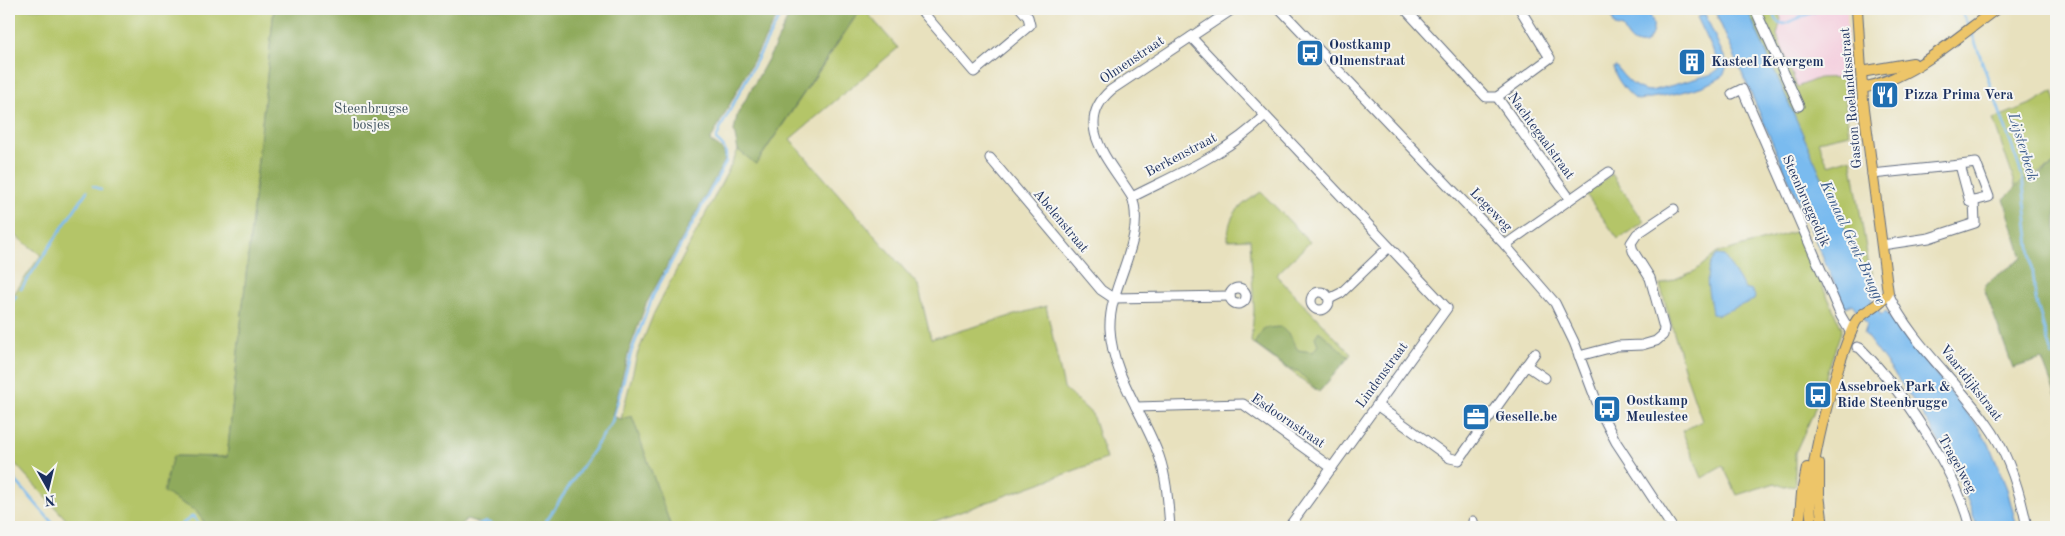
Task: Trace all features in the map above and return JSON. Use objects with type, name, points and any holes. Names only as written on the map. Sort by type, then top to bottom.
[{"type":"main road","name":"Gaston Roelandtsstraat","points":[[1857,9],[1862,88],[1888,293]]},
{"type":"main road","points":[[1862,88],[1887,81],[1928,58],[1996,9]]},
{"type":"main road","points":[[1861,72],[1887,69],[1928,58]]},
{"type":"main road","points":[[1813,527],[1810,515],[1813,463],[1839,367],[1856,321],[1876,307],[1888,293]]},
{"type":"main road","points":[[1799,527],[1802,493],[1813,441],[1823,423]]},
{"type":"main road","points":[[1823,423],[1818,466],[1824,527]]},
{"type":"main road","points":[[1803,527],[1808,527]]},
{"type":"street","points":[[920,9],[974,72],[1030,25],[1028,17],[1021,9]]},
{"type":"street","name":"Olmenstraat","points":[[1170,527],[1162,470],[1158,456],[1123,380],[1114,353],[1110,330],[1114,298],[1133,237],[1135,205],[1132,197],[1094,136],[1093,114],[1100,99],[1111,90],[1233,9]]},
{"type":"street","name":"Legeweg","points":[[1280,9],[1505,245],[1556,303],[1601,413],[1672,527]]},
{"type":"street","name":"Nachtegaalstraat","points":[[1405,9],[1486,97],[1497,97],[1570,199]]},
{"type":"street","points":[[1497,97],[1550,58],[1520,9]]},
{"type":"street","points":[[1756,9],[1799,106]]},
{"type":"street","name":"Lindenstraat","points":[[1191,37],[1448,308],[1289,527]]},
{"type":"street","name":"Steenbruggedijk","points":[[1732,94],[1742,89],[1841,316],[1851,333]]},
{"type":"street","name":"Berkenstraat","points":[[1132,197],[1190,170],[1217,154],[1265,116]]},
{"type":"street","name":"Abelenstraat","points":[[990,158],[1101,290],[1114,298]]},
{"type":"street","points":[[1873,179],[1960,165],[1976,163],[1989,196],[1970,202],[1960,165]]},
{"type":"street","points":[[1505,245],[1609,172]]},
{"type":"street","points":[[1882,244],[1929,238],[1975,223],[1974,201]]},
{"type":"street","points":[[1579,356],[1617,346],[1642,345],[1656,341],[1663,335],[1664,328],[1652,284],[1633,252],[1631,243],[1637,234],[1674,209]]},
{"type":"street","points":[[1329,299],[1341,293],[1389,247]]},
{"type":"street","name":"Vaartdijkstraat","points":[[1888,293],[1914,334],[1996,437],[2012,475],[2027,527]]},
{"type":"street","points":[[1114,298],[1230,296]]},
{"type":"street","name":"Tragelweg","points":[[1857,347],[1880,368],[1919,425],[1959,491],[1970,527]]},
{"type":"street","points":[[1378,406],[1450,458],[1459,460],[1485,426],[1489,416],[1535,353]]},
{"type":"street","points":[[1526,366],[1544,378]]},
{"type":"street","name":"Esdoornstraat","points":[[1136,407],[1243,404],[1332,468]]},
{"type":"shaded area","points":[[1777,9],[1847,9],[1848,77],[1819,78],[1797,87],[1777,35],[1781,19]]},
{"type":"green space","points":[[9,9],[274,9],[227,457],[173,456],[196,511],[208,527],[73,527],[9,457],[9,301],[41,255],[9,231]]},
{"type":"green space","name":"Steenbrugse bosjes","points":[[274,9],[781,9],[710,141],[723,151],[724,162],[646,304],[629,351],[612,416],[621,419],[632,416],[671,527],[491,527],[467,519],[458,527],[208,527],[196,511],[163,492],[173,456],[227,457]]},
{"type":"green space","points":[[792,9],[860,9],[756,164],[738,150],[734,131],[737,115],[773,50]]},
{"type":"green space","points":[[861,9],[864,9],[898,48],[790,139],[918,285],[931,339],[1046,306],[1064,388],[1092,414],[1106,459],[919,527],[671,527],[632,417],[621,419],[637,355],[654,313],[738,150],[757,163]]},
{"type":"green space","points":[[1747,9],[1777,9],[1781,19],[1777,35],[1797,87],[1819,78],[1848,77],[1845,100],[1849,134],[1818,141],[1828,165],[1851,158],[1868,260],[1873,274],[1865,275]]},
{"type":"green space","points":[[2053,91],[2056,101],[2056,163],[2030,178],[2017,189],[1993,119],[2033,103]]},
{"type":"green space","points":[[2056,163],[2056,396],[2042,359],[2013,368],[1984,288],[1991,280],[2022,258],[2004,199],[2022,181],[2037,176]]},
{"type":"green space","points":[[1612,174],[1644,222],[1618,239],[1585,193]]},
{"type":"green space","points":[[1261,192],[1310,242],[1276,275],[1351,354],[1319,392],[1251,342],[1254,310],[1250,239],[1228,240],[1230,223],[1233,216],[1241,206]]},
{"type":"green space","points":[[1798,231],[1842,329],[1812,416],[1795,453],[1795,485],[1784,487],[1775,483],[1737,495],[1723,466],[1702,478],[1682,431],[1702,421],[1687,378],[1660,285],[1695,271],[1717,253]]},
{"type":"green space","points":[[1281,327],[1289,335],[1298,350],[1313,352],[1318,345],[1315,337],[1319,331],[1349,357],[1319,392],[1298,371],[1291,370],[1254,344],[1264,328]]},
{"type":"water","points":[[1616,9],[1645,9],[1649,13],[1653,22],[1653,31],[1645,44],[1637,44],[1629,38],[1623,28],[1615,26],[1612,18],[1616,15]]},
{"type":"water","points":[[1714,9],[1747,9],[1874,294],[1871,299],[1881,315],[1886,312],[1979,428],[1989,444],[2007,489],[2017,527],[1977,527],[1968,500],[1956,474],[1929,425],[1898,378],[1864,333],[1867,324],[1852,304],[1845,308]]},
{"type":"water","points":[[1705,14],[1726,61],[1726,69],[1722,77],[1693,89],[1638,100],[1626,91],[1614,70],[1616,66],[1627,80],[1636,87],[1652,91],[1712,74],[1720,68],[1697,17]]},
{"type":"water","points":[[1717,255],[1724,256],[1745,289],[1752,291],[1755,296],[1754,300],[1717,315],[1712,314],[1707,276],[1712,262]]},
{"type":"waterway","points":[[542,527],[612,422],[632,350],[653,296],[726,162],[725,150],[716,140],[721,127],[784,9]]},
{"type":"waterway","name":"Lijsterbeek","points":[[1770,9],[1778,22],[1784,24],[1821,9]]},
{"type":"waterway","name":"Lijsterbeek","points":[[1960,9],[1968,25]]},
{"type":"waterway","name":"Lijsterbeek","points":[[1972,33],[2022,175],[2036,300],[2052,356]]},
{"type":"waterway","points":[[93,186],[101,190]]},
{"type":"waterway","points":[[21,289],[87,191]]},
{"type":"waterway","points":[[9,307],[16,296]]},
{"type":"waterway","points":[[9,473],[56,527]]},
{"type":"waterway","points":[[178,527],[193,516],[201,527]]},
{"type":"waterway","points":[[475,527],[486,522],[500,527]]},
{"type":"place","name":"Oostkamp Olmenstraat","points":[[1310,53]]},
{"type":"place","name":"Kasteel Kevergem","points":[[1692,62]]},
{"type":"place","name":"Pizza Prima Vera","points":[[1885,95]]},
{"type":"place","name":"Assebroek Park & Ride Steenbrugge","points":[[1818,395]]},
{"type":"place","name":"Oostkamp Meulestee","points":[[1607,409]]},
{"type":"place","name":"Geselle.be","points":[[1476,417]]},
{"type":"water label","name":"Kanaal Gent-Brugge","points":[[1852,243]]}]
